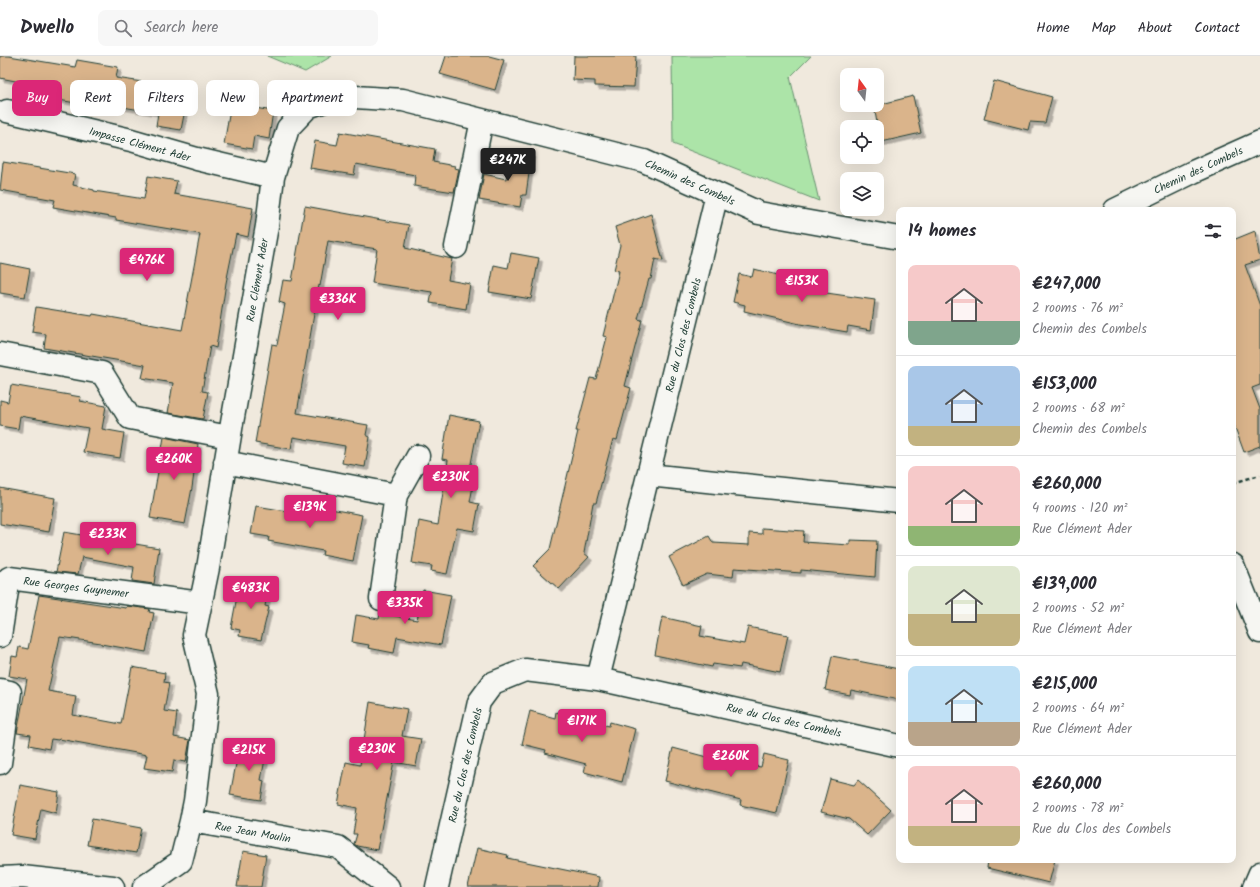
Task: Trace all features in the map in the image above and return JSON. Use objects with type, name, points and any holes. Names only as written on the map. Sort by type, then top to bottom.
[{"type":"street","name":"Chemin des Combels","points":[[357,97],[403,100],[644,161],[759,213],[896,237]]},
{"type":"street","name":"Impasse Clément Ader","points":[[7,111],[131,140],[197,159],[273,177]]},
{"type":"street","name":"Rue Clément Ader","points":[[191,821],[195,801],[208,694],[194,635],[208,568],[229,437],[267,226],[273,177],[288,128],[299,116]]},
{"type":"street","points":[[456,247],[482,120]]},
{"type":"street","name":"Chemin des Combels","points":[[1121,207],[1193,172],[1260,142]]},
{"type":"street","name":"Rue du Clos des Combels","points":[[598,679],[717,194]]},
{"type":"street","points":[[0,354],[102,373],[130,418],[229,437]]},
{"type":"street","points":[[381,599],[396,495],[418,456]]},
{"type":"street","points":[[225,462],[396,495]]},
{"type":"street","points":[[648,475],[896,501]]},
{"type":"street","points":[[1236,570],[1254,604],[1260,632]]},
{"type":"street","name":"Rue Georges Guynemer","points":[[0,636],[10,578],[201,603]]},
{"type":"street","name":"Rue du Clos des Combels","points":[[437,887],[479,702],[493,683],[525,670],[598,679],[896,745]]},
{"type":"street","points":[[0,690],[10,692],[0,763]]},
{"type":"street","points":[[144,887],[181,861],[191,821]]},
{"type":"street","name":"Rue Jean Moulin","points":[[191,821],[338,847],[388,887]]},
{"type":"street","points":[[1254,887],[1260,873]]},
{"type":"street","points":[[0,878],[22,877],[112,887]]},
{"type":"path","points":[[1236,482],[1260,475]]},
{"type":"green space","points":[[267,56],[332,56],[305,72]]},
{"type":"green space","points":[[672,56],[811,56],[790,77],[819,201],[673,144]]},
{"type":"building","points":[[0,56],[9,56],[75,67],[77,60],[118,67],[116,78],[134,81],[134,109],[126,108],[126,80],[70,80],[70,102],[62,101],[62,80],[12,80],[0,78]]},
{"type":"building","points":[[446,56],[489,56],[504,60],[495,90],[440,74]]},
{"type":"building","points":[[574,56],[636,56],[634,87],[595,86],[595,81],[573,80]]},
{"type":"building","points":[[994,81],[1052,97],[1045,123],[1030,122],[1028,130],[984,119]]},
{"type":"building","points":[[913,96],[921,133],[884,141],[884,120],[876,120],[875,112],[884,112],[884,103]]},
{"type":"building","points":[[259,109],[267,110],[267,116],[272,116],[269,139],[254,136],[252,149],[224,144],[229,116],[259,116]]},
{"type":"building","points":[[158,116],[184,116],[181,130],[156,126]]},
{"type":"building","points":[[340,132],[435,149],[433,162],[455,166],[454,168],[459,169],[454,192],[414,186],[415,175],[356,164],[354,175],[310,168],[315,141],[337,145]]},
{"type":"building","points":[[511,150],[531,154],[526,195],[522,195],[520,207],[479,200],[484,174],[506,179]]},
{"type":"building","points":[[3,162],[75,174],[73,185],[94,191],[144,199],[148,176],[177,181],[174,194],[253,208],[248,237],[236,234],[226,283],[216,348],[210,346],[202,391],[208,392],[203,419],[168,413],[173,383],[142,378],[145,365],[44,348],[46,334],[32,332],[36,307],[92,316],[93,314],[182,330],[200,234],[116,220],[116,218],[53,207],[55,200],[0,190]]},
{"type":"building","points":[[305,206],[409,225],[405,248],[452,259],[448,280],[470,284],[466,309],[430,303],[432,292],[372,283],[377,249],[328,241],[297,413],[368,425],[366,435],[370,437],[365,467],[342,463],[345,446],[293,437],[291,449],[255,443],[272,344],[277,345],[285,304],[279,302],[283,280],[292,281]]},
{"type":"building","points":[[651,214],[663,261],[655,259],[651,279],[649,279],[638,319],[642,320],[625,386],[631,388],[617,440],[613,439],[596,503],[593,503],[584,553],[589,557],[559,589],[533,566],[550,549],[578,431],[576,431],[590,378],[596,379],[607,337],[603,336],[619,271],[614,270],[620,245],[615,227]]},
{"type":"building","points":[[1255,231],[1260,260],[1245,265],[1260,306],[1260,385],[1252,388],[1260,409],[1260,446],[1244,452],[1236,430],[1236,239]]},
{"type":"building","points":[[511,253],[539,258],[531,299],[489,292],[494,265],[508,268]]},
{"type":"building","points":[[0,263],[30,269],[25,297],[0,293]]},
{"type":"building","points":[[754,269],[794,279],[792,288],[875,300],[871,330],[848,326],[847,332],[800,324],[744,311],[745,305],[733,302],[739,274],[752,277]]},
{"type":"building","points":[[11,385],[81,397],[80,401],[106,406],[102,429],[124,433],[120,458],[83,452],[88,428],[20,416],[18,429],[0,426],[0,400],[8,402]]},
{"type":"building","points":[[449,415],[479,421],[467,485],[473,486],[470,502],[479,504],[474,531],[457,528],[447,574],[431,571],[432,566],[412,563],[419,521],[438,525],[448,460],[442,459]]},
{"type":"building","points":[[164,437],[198,444],[185,524],[150,518]]},
{"type":"building","points":[[0,488],[55,498],[49,532],[0,524]]},
{"type":"building","points":[[289,501],[362,515],[353,561],[322,555],[323,551],[268,541],[269,537],[251,534],[256,506],[287,511]]},
{"type":"building","points":[[762,528],[804,531],[803,542],[850,545],[850,540],[877,541],[875,577],[801,570],[801,573],[734,568],[733,577],[707,574],[683,585],[669,557],[709,536],[713,543],[749,545],[749,533],[762,534]]},
{"type":"building","points":[[64,532],[159,548],[154,584],[132,581],[134,567],[82,557],[78,574],[56,572]]},
{"type":"building","points":[[240,580],[269,586],[265,606],[269,607],[261,640],[239,636],[240,630],[231,628]]},
{"type":"building","points":[[423,590],[451,595],[441,645],[397,637],[394,653],[368,648],[369,645],[352,642],[356,615],[379,619],[380,613],[417,620]]},
{"type":"building","points":[[39,595],[126,608],[127,606],[150,609],[149,612],[154,613],[146,652],[60,637],[48,691],[76,696],[73,715],[121,724],[132,667],[165,673],[164,682],[169,683],[164,711],[177,713],[174,737],[190,740],[186,762],[174,760],[172,772],[144,768],[147,755],[59,739],[51,739],[49,749],[29,745],[31,735],[17,733],[27,679],[9,676],[12,656],[17,657],[19,647],[28,649]]},
{"type":"building","points":[[662,617],[702,626],[700,636],[744,644],[748,627],[788,635],[780,672],[741,664],[740,668],[713,664],[712,667],[655,655]]},
{"type":"building","points":[[832,656],[896,668],[896,699],[851,690],[850,695],[825,690]]},
{"type":"building","points":[[370,702],[407,709],[402,736],[421,739],[416,766],[394,762],[377,850],[354,844],[357,834],[353,834],[357,808],[338,804],[346,762],[360,765]]},
{"type":"building","points":[[530,711],[555,718],[556,712],[609,726],[610,722],[635,729],[622,782],[584,772],[586,764],[545,753],[546,750],[522,744]]},
{"type":"building","points":[[240,743],[267,749],[261,780],[264,781],[261,800],[230,795]]},
{"type":"building","points":[[673,748],[748,768],[749,765],[761,767],[764,754],[789,760],[777,813],[740,805],[741,800],[665,781]]},
{"type":"building","points":[[830,779],[854,785],[858,780],[891,810],[867,835],[849,819],[821,812]]},
{"type":"building","points":[[20,785],[59,792],[56,813],[41,809],[35,839],[11,835]]},
{"type":"building","points":[[92,819],[141,828],[136,853],[87,845]]},
{"type":"building","points":[[477,848],[508,855],[507,858],[599,877],[598,887],[468,887]]},
{"type":"building","points":[[243,851],[266,855],[261,887],[237,887]]},
{"type":"building","points":[[988,863],[1054,863],[1049,883],[987,868]]}]
